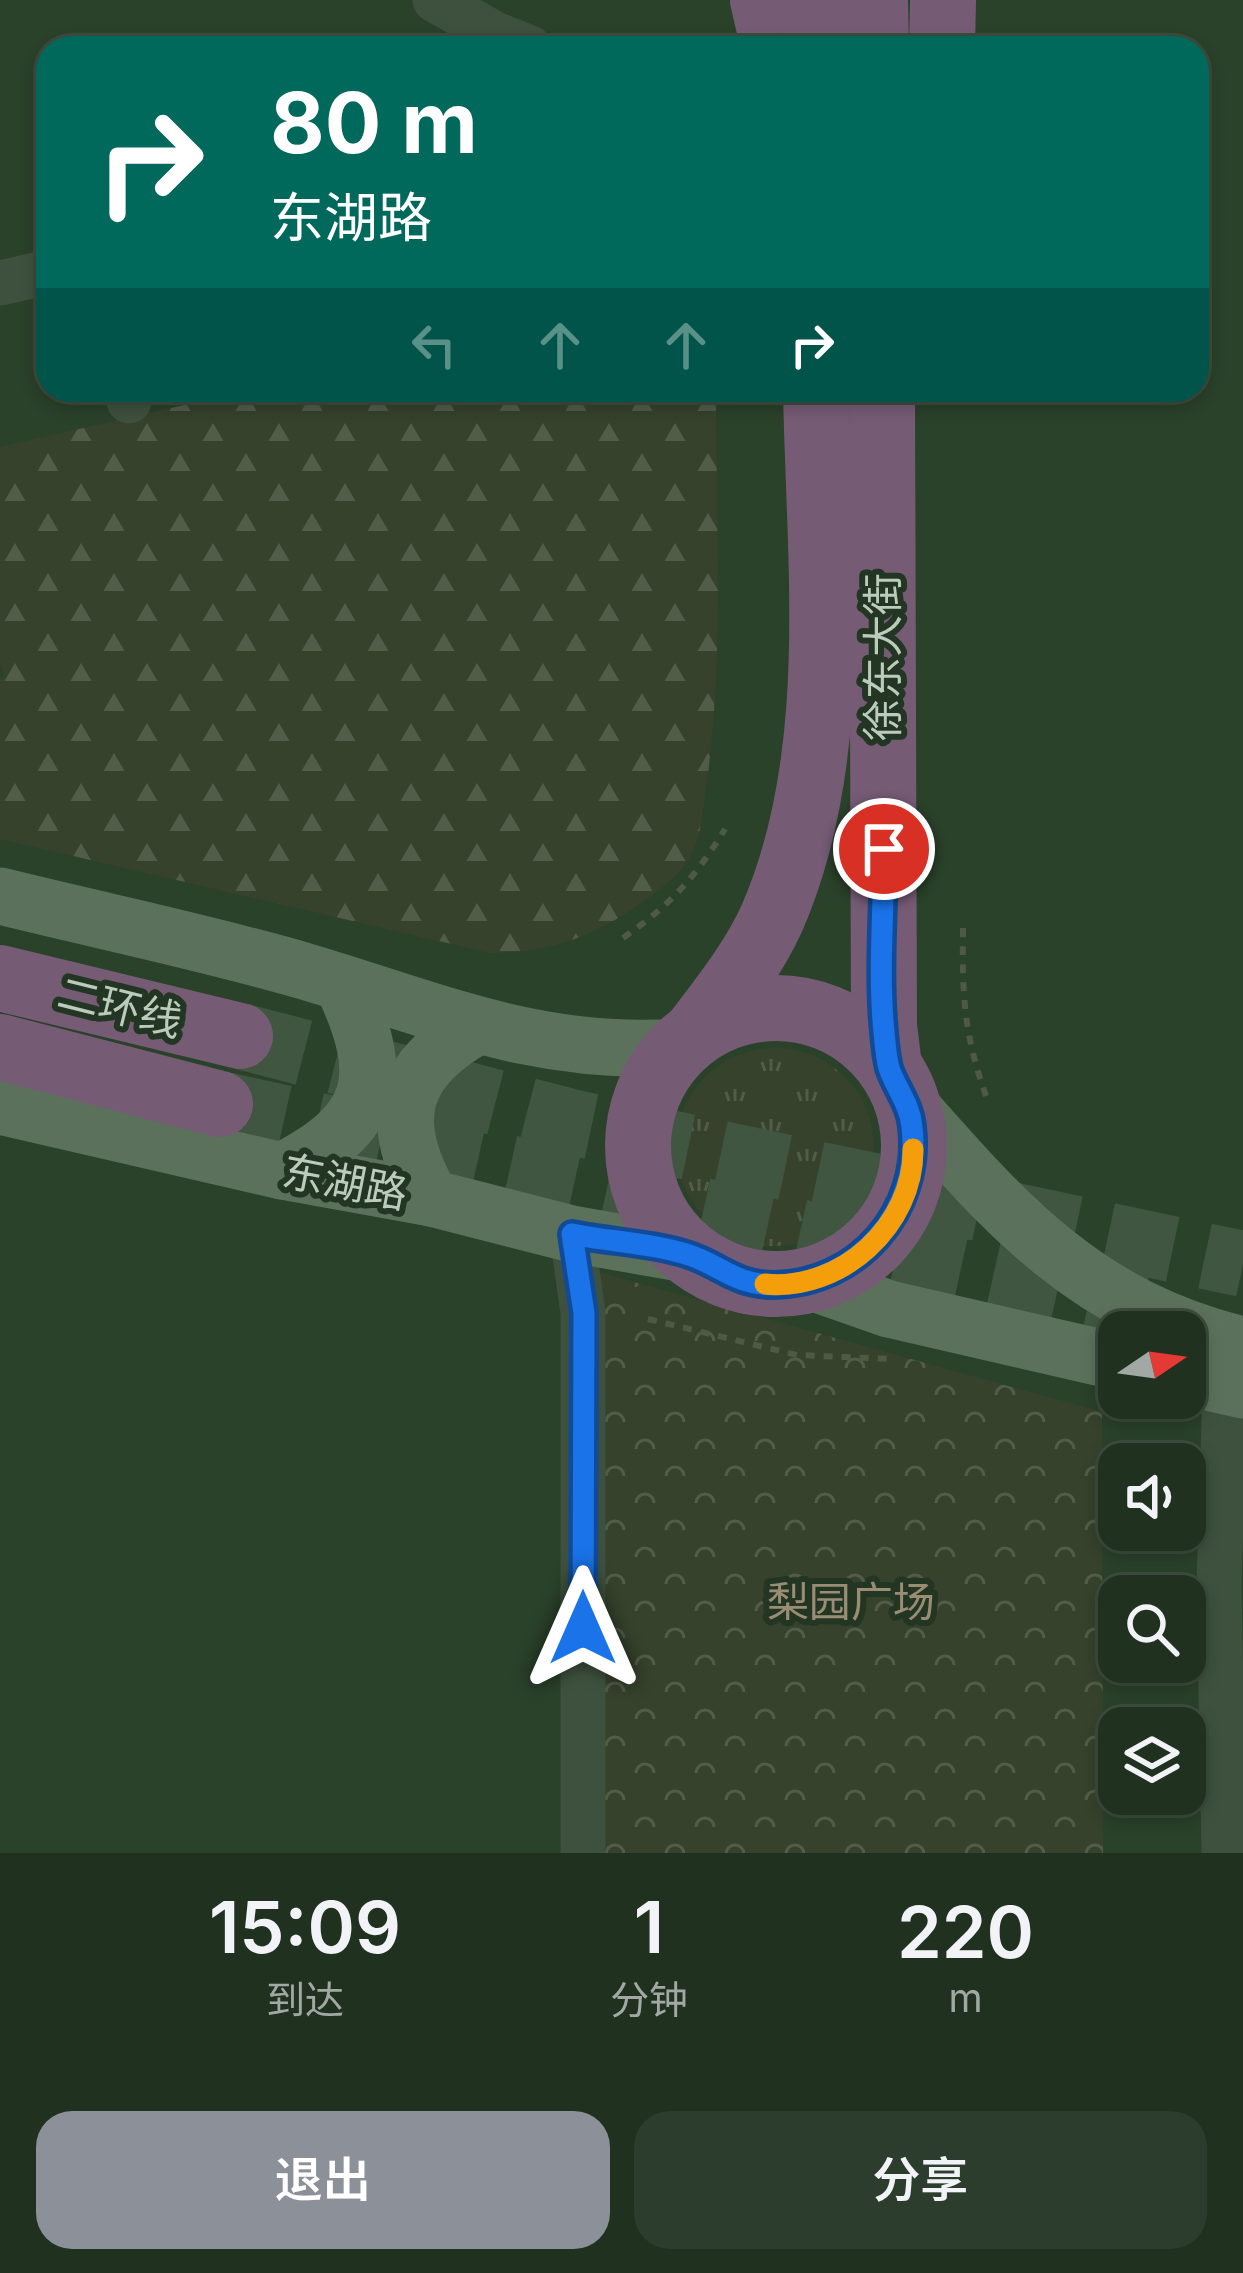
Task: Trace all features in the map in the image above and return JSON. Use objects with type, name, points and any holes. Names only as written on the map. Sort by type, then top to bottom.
[{"type":"highway","points":[[763,0],[772,36]]},
{"type":"highway","points":[[813,36],[814,0]]},
{"type":"highway","points":[[875,0],[876,36]]},
{"type":"highway","points":[[942,36],[943,0]]},
{"type":"highway","name":"徐东大街","points":[[688,1040],[747,965],[773,916],[811,775],[819,706],[816,402]]},
{"type":"highway","name":"徐东大街","points":[[882,402],[884,1026],[897,1084]]},
{"type":"highway","name":"二环线","points":[[0,978],[240,1036]]},
{"type":"highway","points":[[760,1008],[812,1012],[863,1039],[897,1084],[912,1126],[913,1158],[901,1205],[879,1238],[848,1265],[809,1281],[771,1285],[728,1276],[691,1255],[662,1224],[644,1189],[638,1147],[648,1092],[660,1070],[688,1040],[715,1021],[760,1008]]},
{"type":"highway","name":"二环线","points":[[0,1047],[220,1104]]},
{"type":"main road","points":[[0,896],[342,983],[477,1026],[583,1048],[688,1040]]},
{"type":"main road","points":[[282,1171],[339,1138],[355,1117],[366,1089],[365,1037],[342,983]]},
{"type":"main road","points":[[430,1198],[411,1157],[408,1100],[428,1059],[477,1026]]},
{"type":"main road","points":[[897,1084],[992,1200],[1077,1273],[1174,1324],[1224,1368]]},
{"type":"main road","name":"东湖路","points":[[0,1106],[282,1171],[430,1198],[572,1234],[691,1255]]},
{"type":"main road","points":[[809,1281],[889,1309],[1098,1357]]},
{"type":"street","points":[[435,0],[500,36]]},
{"type":"street","points":[[0,283],[36,275]]},
{"type":"street","points":[[572,1234],[584,1313],[583,1853]]},
{"type":"street","points":[[1224,1368],[1219,1585],[1224,1853]]},
{"type":"path","points":[[623,938],[660,912],[697,874],[725,829]]},
{"type":"path","points":[[963,928],[962,1004],[974,1064],[989,1104]]},
{"type":"path","points":[[648,1319],[797,1355],[910,1360]]},
{"type":"green space","points":[[197,402],[716,402],[715,694],[702,818],[686,864],[663,887],[608,924],[533,950],[490,953],[0,839],[0,678],[4,677],[0,660],[0,447]]},
{"type":"green space","points":[[775,1048],[813,1056],[845,1077],[866,1109],[874,1147],[866,1185],[845,1217],[813,1238],[775,1246],[737,1238],[705,1217],[684,1185],[676,1147],[684,1109],[705,1077],[737,1056]]},
{"type":"green space","name":"梨园广场","points":[[598,1272],[1098,1411],[1102,1419],[1098,1551],[1102,1551],[1102,1575],[1098,1575],[1098,1683],[1103,1683],[1103,1707],[1098,1707],[1098,1815],[1103,1815],[1103,1853],[600,1853]]},
{"type":"tunnel","points":[[240,1036],[575,1123],[1243,1264]]},
{"type":"tunnel","points":[[220,1104],[1142,1308]]},
{"type":"slow traffic","points":[[765,1284],[809,1281],[848,1265],[879,1238],[901,1205],[913,1149]]},
{"type":"route","points":[[583,1628],[584,1313],[572,1234],[691,1255],[728,1276],[771,1285],[809,1281],[848,1265],[879,1238],[901,1205],[913,1158],[912,1126],[906,1100],[889,1067],[884,1026],[884,849]]}]
